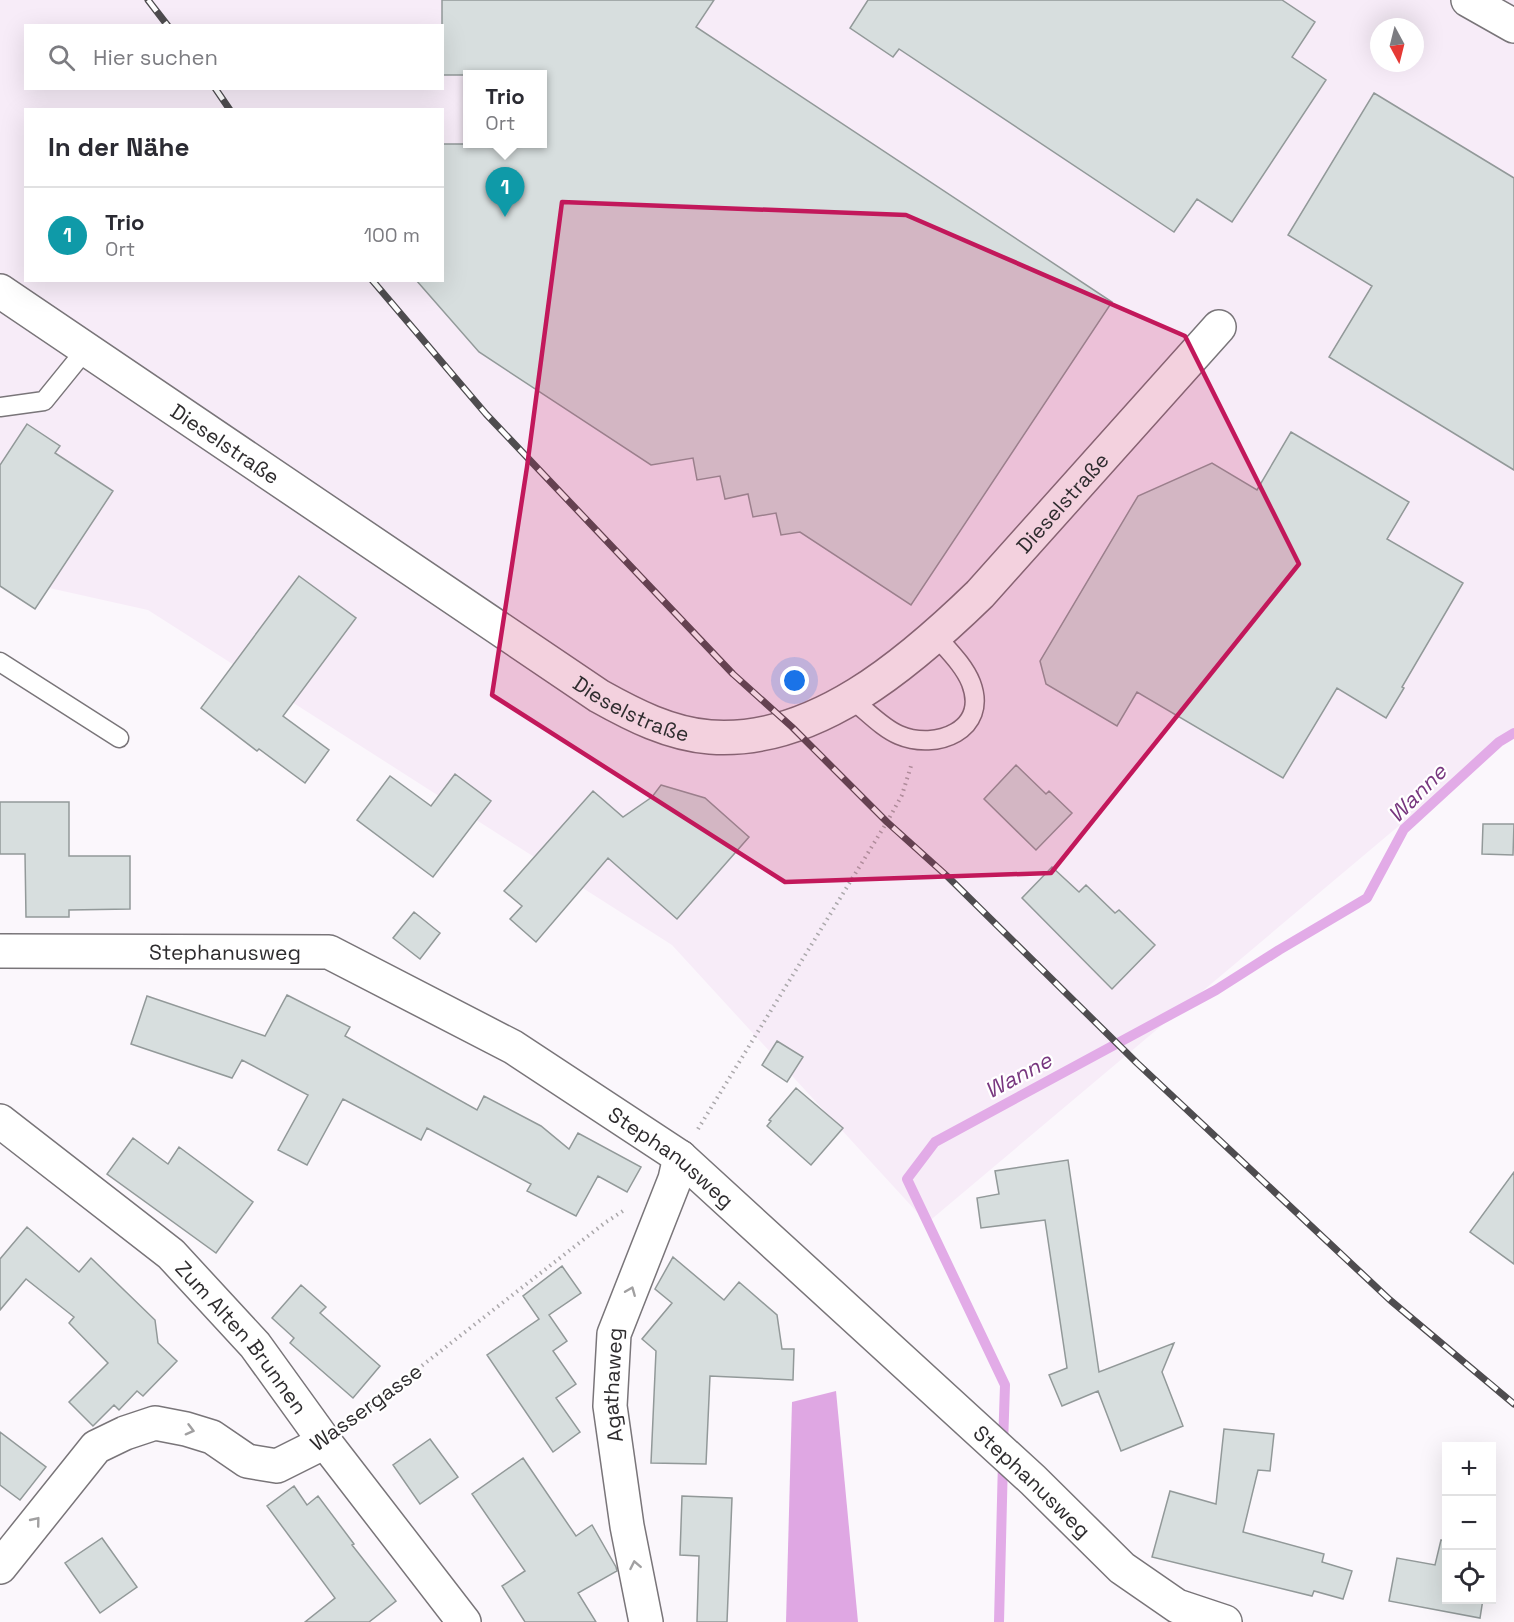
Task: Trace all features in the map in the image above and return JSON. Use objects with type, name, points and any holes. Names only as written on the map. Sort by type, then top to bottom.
[{"type":"street","points":[[1468,0],[1514,26]]},
{"type":"street","name":"Dieselstraße","points":[[0,291],[567,674],[624,710],[654,724],[683,732],[707,737],[733,738],[792,727],[851,699],[900,664],[935,635],[980,594],[1219,327]]},
{"type":"street","name":"Stephanusweg","points":[[0,951],[329,952],[513,1047],[681,1157],[1033,1480],[1122,1568],[1177,1606],[1225,1622]]},
{"type":"street","name":"Zum Alten Brunnen","points":[[0,1121],[171,1254],[255,1345],[325,1442],[464,1622]]},
{"type":"street","name":"Agathaweg","points":[[646,1622],[627,1526],[610,1406],[614,1334],[675,1179],[681,1157]]},
{"type":"street","name":"Wassergasse","points":[[0,1567],[96,1447],[125,1433],[155,1423],[186,1429],[212,1437],[247,1461],[277,1466],[325,1442]]},
{"type":"lane","points":[[0,407],[44,401],[87,348]]},
{"type":"lane","points":[[851,699],[899,735],[927,741],[939,740],[955,734],[967,724],[973,713],[974,696],[971,683],[962,666],[935,635]]},
{"type":"lane","points":[[0,662],[118,738]]},
{"type":"path","points":[[681,1157],[897,804],[902,795],[918,739]]},
{"type":"path","name":"Wassergasse","points":[[325,1442],[606,1222],[626,1209]]},
{"type":"highlighted area","points":[[562,202],[906,215],[1185,336],[1299,564],[1051,873],[785,882],[492,695],[527,467]]},
{"type":"shaded area","points":[[0,0],[1514,0],[1514,729],[927,1223],[672,945],[148,610],[0,577]]},
{"type":"shaded area","points":[[836,1391],[858,1622],[786,1622],[792,1402]]},
{"type":"building","points":[[442,0],[714,0],[696,27],[1112,302],[911,605],[800,532],[781,535],[776,513],[753,517],[748,494],[725,499],[720,476],[697,480],[693,458],[651,465],[479,352],[418,282],[444,282],[444,144],[463,144],[463,148],[547,148],[547,70],[463,70],[463,75],[444,75],[444,24],[442,24]]},
{"type":"building","points":[[868,0],[1282,0],[1315,22],[1292,57],[1326,80],[1232,222],[1197,199],[1174,232],[899,49],[893,57],[850,28]]},
{"type":"building","points":[[1374,93],[1514,178],[1514,470],[1329,357],[1372,286],[1288,235]]},
{"type":"building","points":[[27,424],[60,446],[55,453],[113,491],[35,609],[0,586],[0,465]]},
{"type":"building","points":[[1291,432],[1409,502],[1387,539],[1463,583],[1386,718],[1337,688],[1283,778],[1137,692],[1117,726],[1046,684],[1040,661],[1138,496],[1212,463],[1257,490]]},
{"type":"building","points":[[299,576],[356,618],[283,716],[329,750],[305,783],[259,749],[257,751],[201,708]]},
{"type":"building","points":[[1016,765],[1046,794],[1049,791],[1072,813],[1036,850],[984,799]]},
{"type":"building","points":[[455,774],[491,801],[433,877],[357,820],[390,776],[431,806]]},
{"type":"building","points":[[661,785],[705,798],[749,837],[677,919],[608,858],[536,942],[510,919],[522,906],[504,891],[593,791],[623,817],[652,797]]},
{"type":"building","points":[[0,802],[69,802],[69,856],[130,856],[130,909],[69,910],[69,917],[26,917],[25,854],[0,854]]},
{"type":"building","points":[[1483,824],[1514,824],[1513,855],[1482,854]]},
{"type":"building","points":[[1052,867],[1079,892],[1086,885],[1115,913],[1119,910],[1155,945],[1112,989],[1022,898]]},
{"type":"building","points":[[414,912],[440,933],[420,959],[393,938]]},
{"type":"building","points":[[287,995],[350,1027],[345,1036],[477,1110],[484,1096],[541,1126],[569,1149],[578,1133],[641,1167],[627,1192],[598,1176],[576,1216],[527,1191],[531,1184],[427,1128],[421,1140],[343,1099],[307,1165],[278,1150],[308,1095],[242,1060],[232,1078],[131,1044],[147,996],[265,1036]]},
{"type":"building","points":[[777,1041],[803,1057],[787,1082],[762,1065]]},
{"type":"building","points":[[796,1088],[843,1128],[811,1165],[767,1126],[771,1121],[769,1120]]},
{"type":"building","points":[[133,1138],[168,1164],[179,1147],[253,1202],[216,1253],[107,1174]]},
{"type":"building","points":[[1068,1160],[1099,1372],[1174,1343],[1162,1372],[1183,1426],[1121,1451],[1098,1391],[1062,1406],[1049,1375],[1067,1368],[1045,1220],[981,1228],[977,1198],[999,1194],[995,1171]]},
{"type":"building","points":[[1514,1172],[1514,1264],[1470,1232]]},
{"type":"building","points":[[27,1227],[79,1272],[91,1258],[155,1320],[158,1343],[177,1361],[143,1396],[137,1391],[119,1410],[114,1405],[93,1426],[69,1402],[108,1363],[69,1323],[74,1317],[26,1279],[0,1310],[0,1259]]},
{"type":"building","points":[[673,1257],[724,1300],[739,1282],[777,1315],[782,1349],[794,1349],[793,1380],[710,1376],[706,1464],[651,1463],[656,1351],[642,1339],[672,1303],[655,1289]]},
{"type":"building","points":[[562,1266],[581,1293],[549,1315],[567,1341],[553,1351],[576,1384],[556,1398],[580,1432],[553,1452],[487,1355],[539,1319],[523,1296]]},
{"type":"building","points":[[301,1285],[326,1307],[320,1313],[380,1366],[353,1398],[290,1343],[294,1338],[272,1318]]},
{"type":"building","points":[[1224,1429],[1274,1434],[1270,1471],[1258,1470],[1243,1532],[1324,1554],[1322,1562],[1352,1571],[1343,1599],[1314,1591],[1312,1596],[1152,1557],[1170,1491],[1216,1504]]},
{"type":"building","points":[[0,1432],[46,1467],[20,1500],[0,1485]]},
{"type":"building","points":[[430,1439],[458,1477],[420,1504],[393,1465]]},
{"type":"building","points":[[523,1458],[576,1536],[592,1525],[616,1567],[617,1571],[578,1593],[596,1622],[525,1622],[502,1586],[525,1571],[472,1494]]},
{"type":"building","points":[[294,1486],[307,1505],[318,1496],[354,1544],[352,1545],[396,1601],[369,1622],[305,1622],[335,1598],[267,1506]]},
{"type":"building","points":[[682,1496],[732,1498],[727,1622],[697,1622],[699,1556],[680,1555]]},
{"type":"building","points":[[102,1538],[137,1587],[100,1613],[65,1563]]},
{"type":"building","points":[[1442,1540],[1442,1604],[1482,1604],[1480,1618],[1389,1601],[1397,1558],[1435,1565]]},
{"type":"waterway","name":"Wanne","points":[[1003,1445],[1005,1385],[907,1179],[935,1142],[1216,990],[1367,898],[1404,829],[1499,742],[1514,733]]},
{"type":"waterway","name":"Wanne","points":[[999,1622],[1003,1460]]},
{"type":"railway","points":[[148,0],[166,24]]},
{"type":"railway","points":[[216,90],[229,108]]},
{"type":"railway","points":[[374,282],[486,414],[733,674],[792,727],[887,822],[947,876],[1137,1063],[1390,1300],[1514,1404]]},
{"type":"place","name":"Trio","points":[[505,217]]}]
